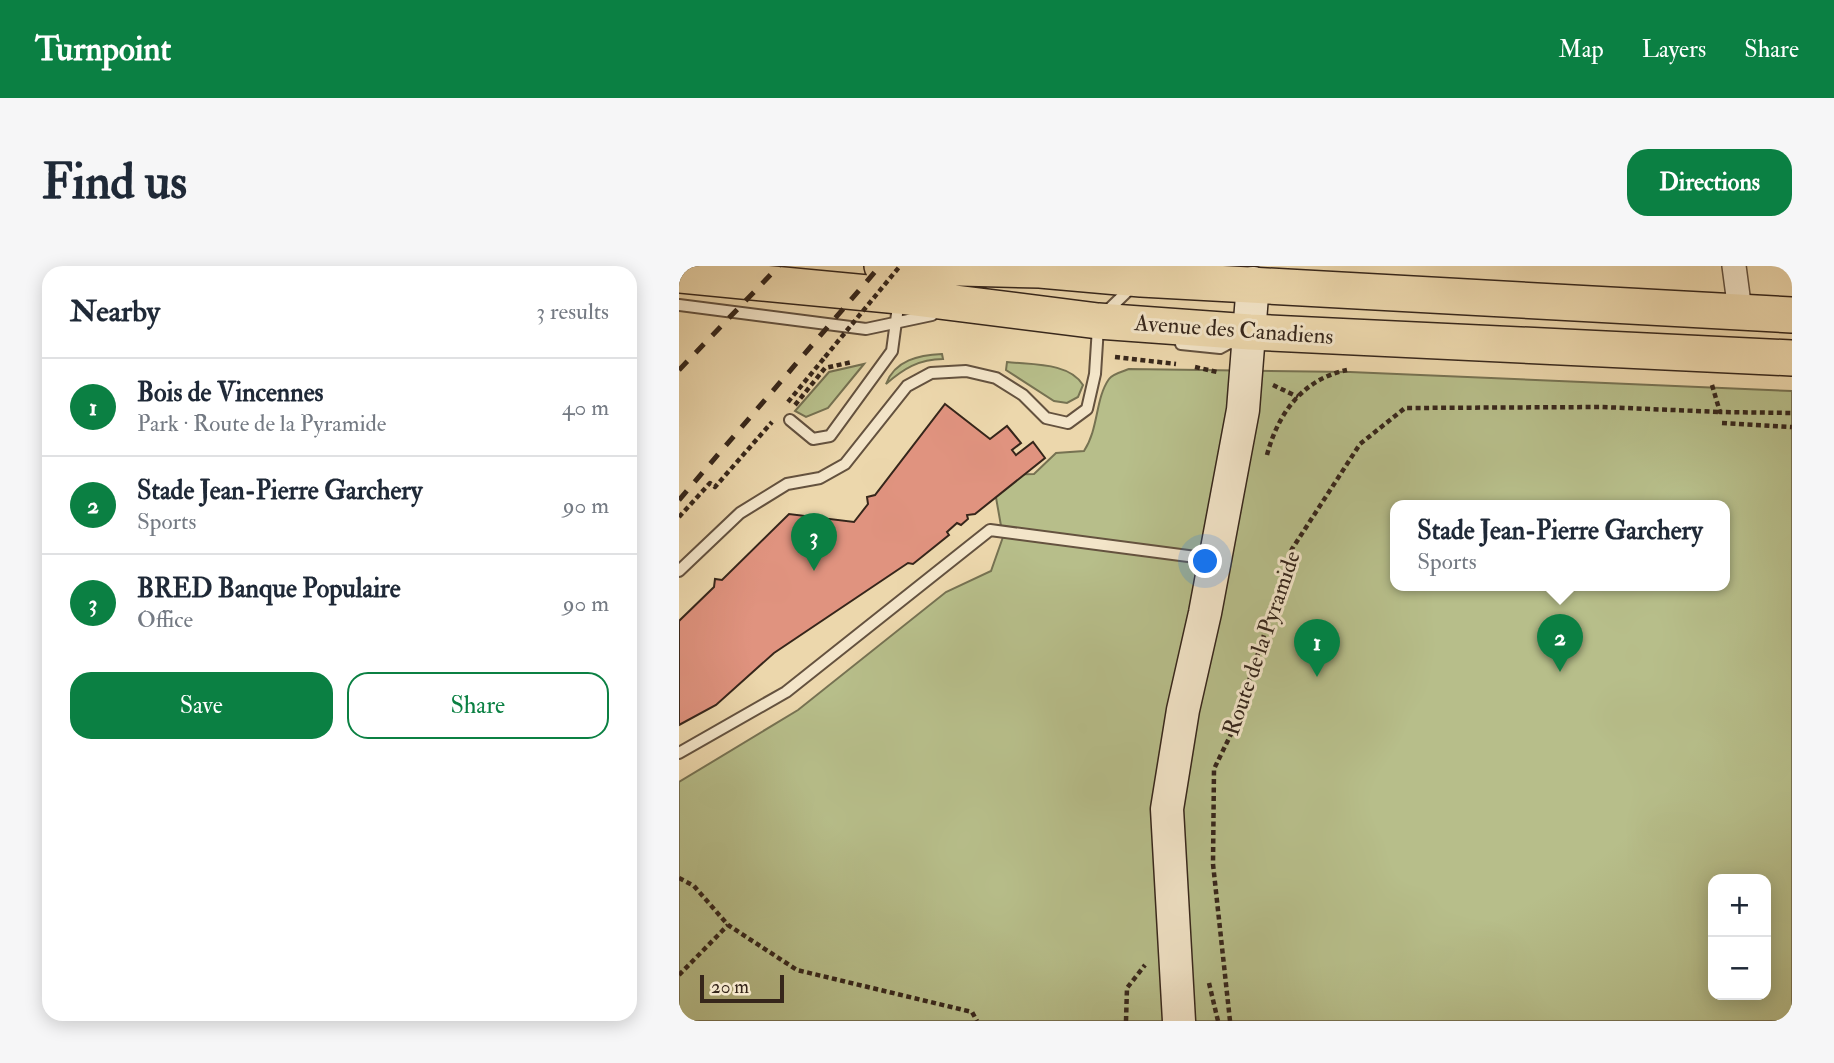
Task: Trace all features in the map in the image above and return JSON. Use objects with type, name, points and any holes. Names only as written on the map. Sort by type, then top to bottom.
[{"type":"main road","name":"Avenue des Canadiens","points":[[894,287],[1027,268],[1141,279],[1253,283],[1792,315]]},
{"type":"main road","name":"Avenue des Canadiens","points":[[679,275],[894,287],[1097,331],[1250,332],[1792,358]]},
{"type":"street","points":[[1734,266],[1740,311]]},
{"type":"street","points":[[1178,1021],[1167,808],[1183,710],[1243,410],[1253,283]]},
{"type":"lane","points":[[679,571],[740,513],[787,485],[820,478],[845,464],[907,386],[931,373],[966,371],[996,378],[1023,395],[1046,418],[1068,423],[1087,409],[1095,374],[1097,331],[1141,279]]},
{"type":"lane","points":[[679,304],[866,329],[894,287]]},
{"type":"lane","points":[[894,287],[931,314],[943,316]]},
{"type":"lane","points":[[894,287],[931,314]]},
{"type":"lane","points":[[787,418],[813,439],[830,436],[892,351],[894,287]]},
{"type":"lane","points":[[1165,343],[1220,348],[1250,332]]},
{"type":"lane","points":[[679,754],[786,692],[990,530],[1214,559]]},
{"type":"path","points":[[783,408],[894,287]]},
{"type":"path","points":[[1116,357],[1201,369]]},
{"type":"path","points":[[774,430],[787,418],[825,368],[852,362]]},
{"type":"path","name":"Avenue des Canadiens","points":[[1266,459],[1282,417],[1297,397],[1334,372]]},
{"type":"path","points":[[805,381],[811,386]]},
{"type":"path","points":[[1710,381],[1720,412]]},
{"type":"path","points":[[1277,386],[1297,397]]},
{"type":"path","name":"Route de la Pyramide","points":[[1230,1021],[1213,864],[1215,769],[1241,706],[1292,549],[1360,444],[1405,408],[1602,407],[1792,413]]},
{"type":"path","points":[[1723,423],[1792,427]]},
{"type":"path","points":[[679,517],[710,483],[715,487],[764,432]]},
{"type":"path","points":[[679,878],[694,886],[728,925],[797,970],[972,1012],[977,1021]]},
{"type":"path","points":[[679,975],[728,925]]},
{"type":"path","points":[[1126,1021],[1127,988],[1147,962]]},
{"type":"path","points":[[1207,973],[1218,1021]]},
{"type":"green space","points":[[942,354],[943,359],[912,366],[886,384],[895,369],[909,360]]},
{"type":"green space","points":[[1007,362],[1059,368],[1069,372],[1083,385],[1078,397],[1067,403],[1054,401],[1006,370]]},
{"type":"green space","points":[[864,364],[828,408],[806,417],[795,411],[829,372]]},
{"type":"green space","points":[[1129,369],[1350,372],[1792,391],[1792,1021],[679,1021],[679,782],[798,710],[946,592],[991,571],[1003,537],[992,475],[1034,474],[1056,453],[1084,451],[1092,433],[1101,395],[1111,377]]},
{"type":"building","points":[[945,404],[990,439],[1007,426],[1021,443],[1012,450],[1016,455],[1033,442],[1045,458],[975,514],[967,515],[968,519],[961,525],[957,523],[947,532],[949,535],[913,564],[908,563],[774,653],[716,705],[679,725],[679,621],[714,587],[715,579],[722,580],[789,514],[854,522],[868,504],[867,497],[875,495]]},
{"type":"railway","points":[[679,370],[779,266]]},
{"type":"railway","points":[[679,500],[880,266]]},
{"type":"place","name":"BRED Banque Populaire","points":[[814,571]]},
{"type":"place","name":"Stade Jean-Pierre Garchery","points":[[1560,672]]},
{"type":"place","name":"Bois de Vincennes","points":[[1317,677]]}]
